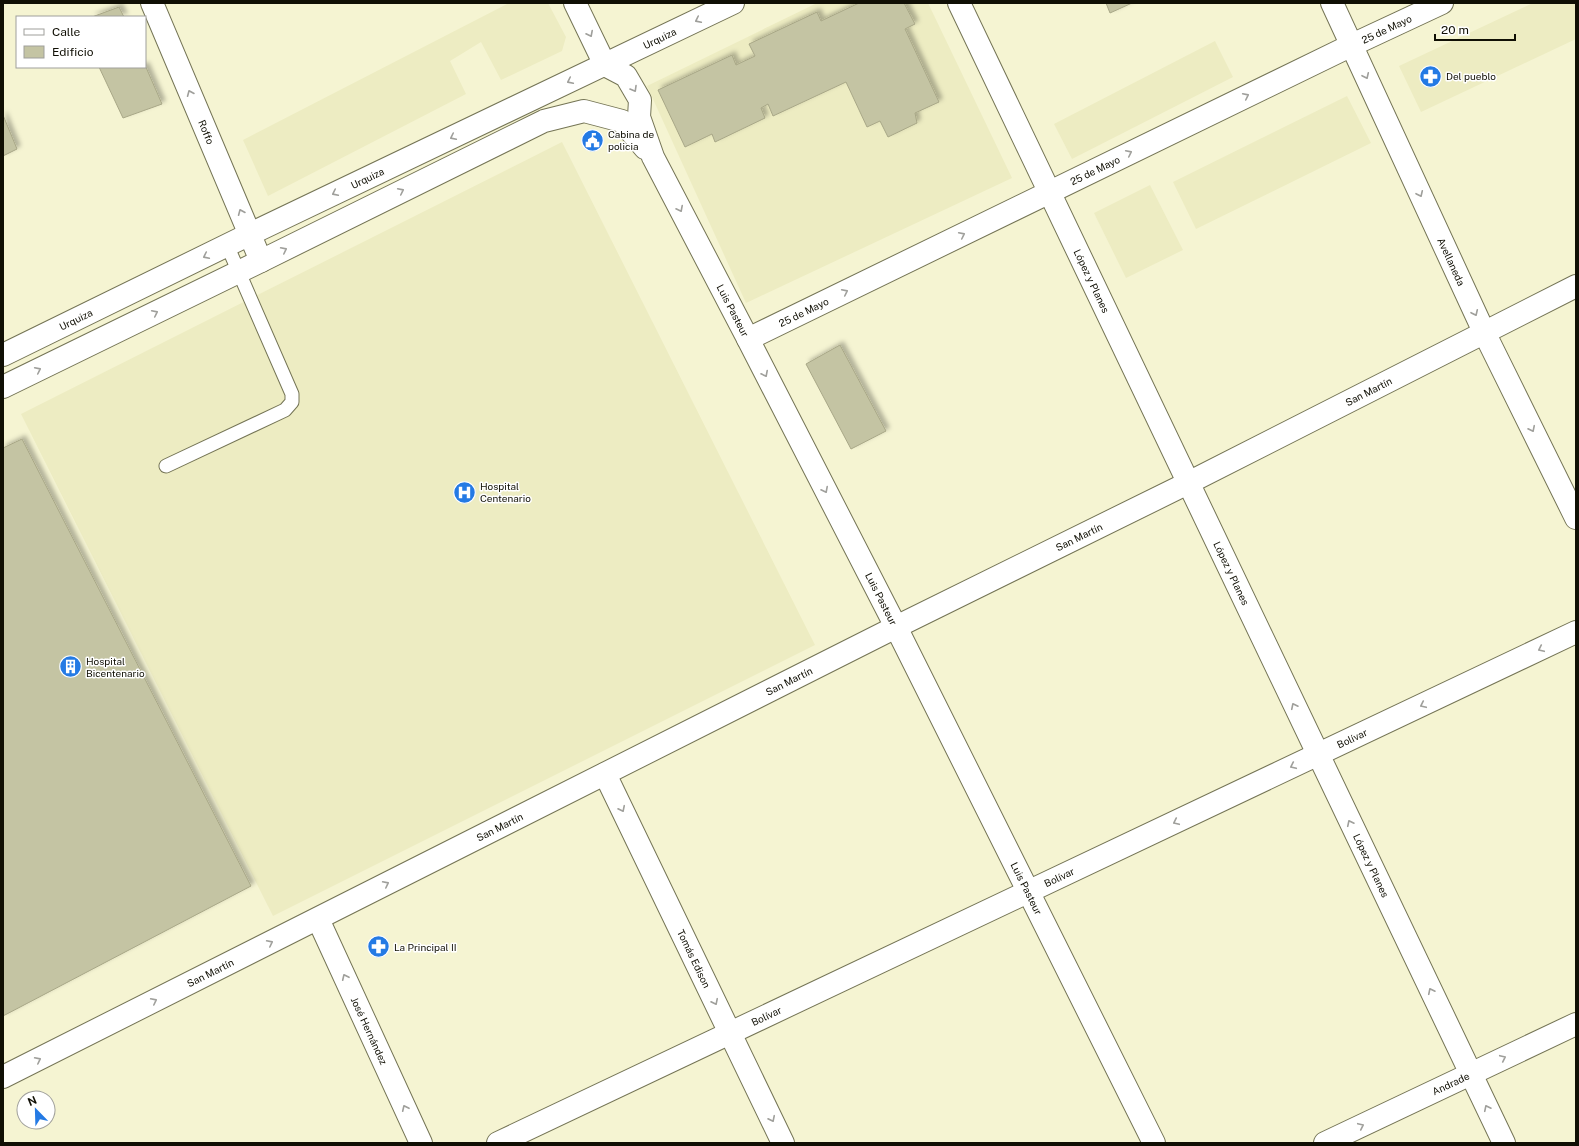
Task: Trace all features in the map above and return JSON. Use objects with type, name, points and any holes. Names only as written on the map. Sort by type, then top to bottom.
[{"type":"street","name":"Roffo","points":[[152,3],[261,261]]},
{"type":"street","points":[[575,3],[605,64]]},
{"type":"street","name":"Urquiza","points":[[3,355],[227,245],[733,3]]},
{"type":"street","name":"López y Planes","points":[[959,3],[1504,1143]]},
{"type":"street","name":"Avellaneda","points":[[1332,3],[1484,332],[1576,518]]},
{"type":"street","name":"25 de Mayo","points":[[748,340],[1049,192],[1442,3]]},
{"type":"street","name":"Luis Pasteur","points":[[605,64],[626,76],[640,100],[639,117],[653,157],[896,627],[1154,1143]]},
{"type":"street","points":[[3,387],[240,272],[544,121],[584,111],[622,121],[653,157]]},
{"type":"street","name":"San Martín","points":[[3,1077],[896,627],[1188,483],[1576,286]]},
{"type":"street","name":"Bolívar","points":[[498,1143],[1576,632]]},
{"type":"street","name":"Tomás Edison","points":[[605,774],[783,1143]]},
{"type":"street","name":"José Hernández","points":[[318,919],[421,1143]]},
{"type":"street","name":"Andrade","points":[[1326,1143],[1576,1024]]},
{"type":"lane","points":[[166,466],[285,410],[292,402],[292,394],[227,245]]},
{"type":"shaded area","points":[[509,3],[548,3],[566,37],[562,51],[501,80],[481,42],[450,61],[466,94],[268,196],[243,140]]},
{"type":"shaded area","points":[[817,3],[928,3],[1012,178],[746,303],[647,86]]},
{"type":"shaded area","points":[[1533,3],[1576,3],[1576,39],[1421,112],[1399,66]]},
{"type":"shaded area","points":[[1215,41],[1233,77],[1072,159],[1054,124]]},
{"type":"shaded area","points":[[1347,96],[1371,143],[1196,229],[1173,182]]},
{"type":"shaded area","name":"Hospital Centenario","points":[[562,142],[815,645],[273,916],[21,414]]},
{"type":"shaded area","points":[[1150,185],[1183,250],[1126,278],[1094,213]]},
{"type":"building","points":[[859,3],[904,3],[915,24],[905,29],[939,102],[915,113],[917,123],[888,137],[880,121],[867,127],[846,82],[773,116],[768,104],[761,108],[765,118],[715,142],[712,134],[685,147],[658,90],[732,55],[736,65],[755,56],[749,44],[817,12],[821,21]]},
{"type":"building","points":[[1106,3],[1132,3],[1110,13]]},
{"type":"building","points":[[119,7],[124,16],[95,16]]},
{"type":"building","points":[[146,67],[162,104],[123,118],[99,68]]},
{"type":"building","points":[[3,115],[17,149],[3,156]]},
{"type":"building","points":[[840,345],[886,431],[851,449],[806,364]]},
{"type":"building","name":"Hospital Bicentenario","points":[[22,439],[251,886],[3,1016],[3,448]]},
{"type":"place","name":"Del pueblo","points":[[1430,76]]},
{"type":"place","name":"Cabina de policia","points":[[593,140]]},
{"type":"place","name":"Hospital Centenario","points":[[465,492]]},
{"type":"place","name":"Hospital Bicentenario","points":[[71,667]]},
{"type":"place","name":"La Principal II","points":[[378,947]]}]
